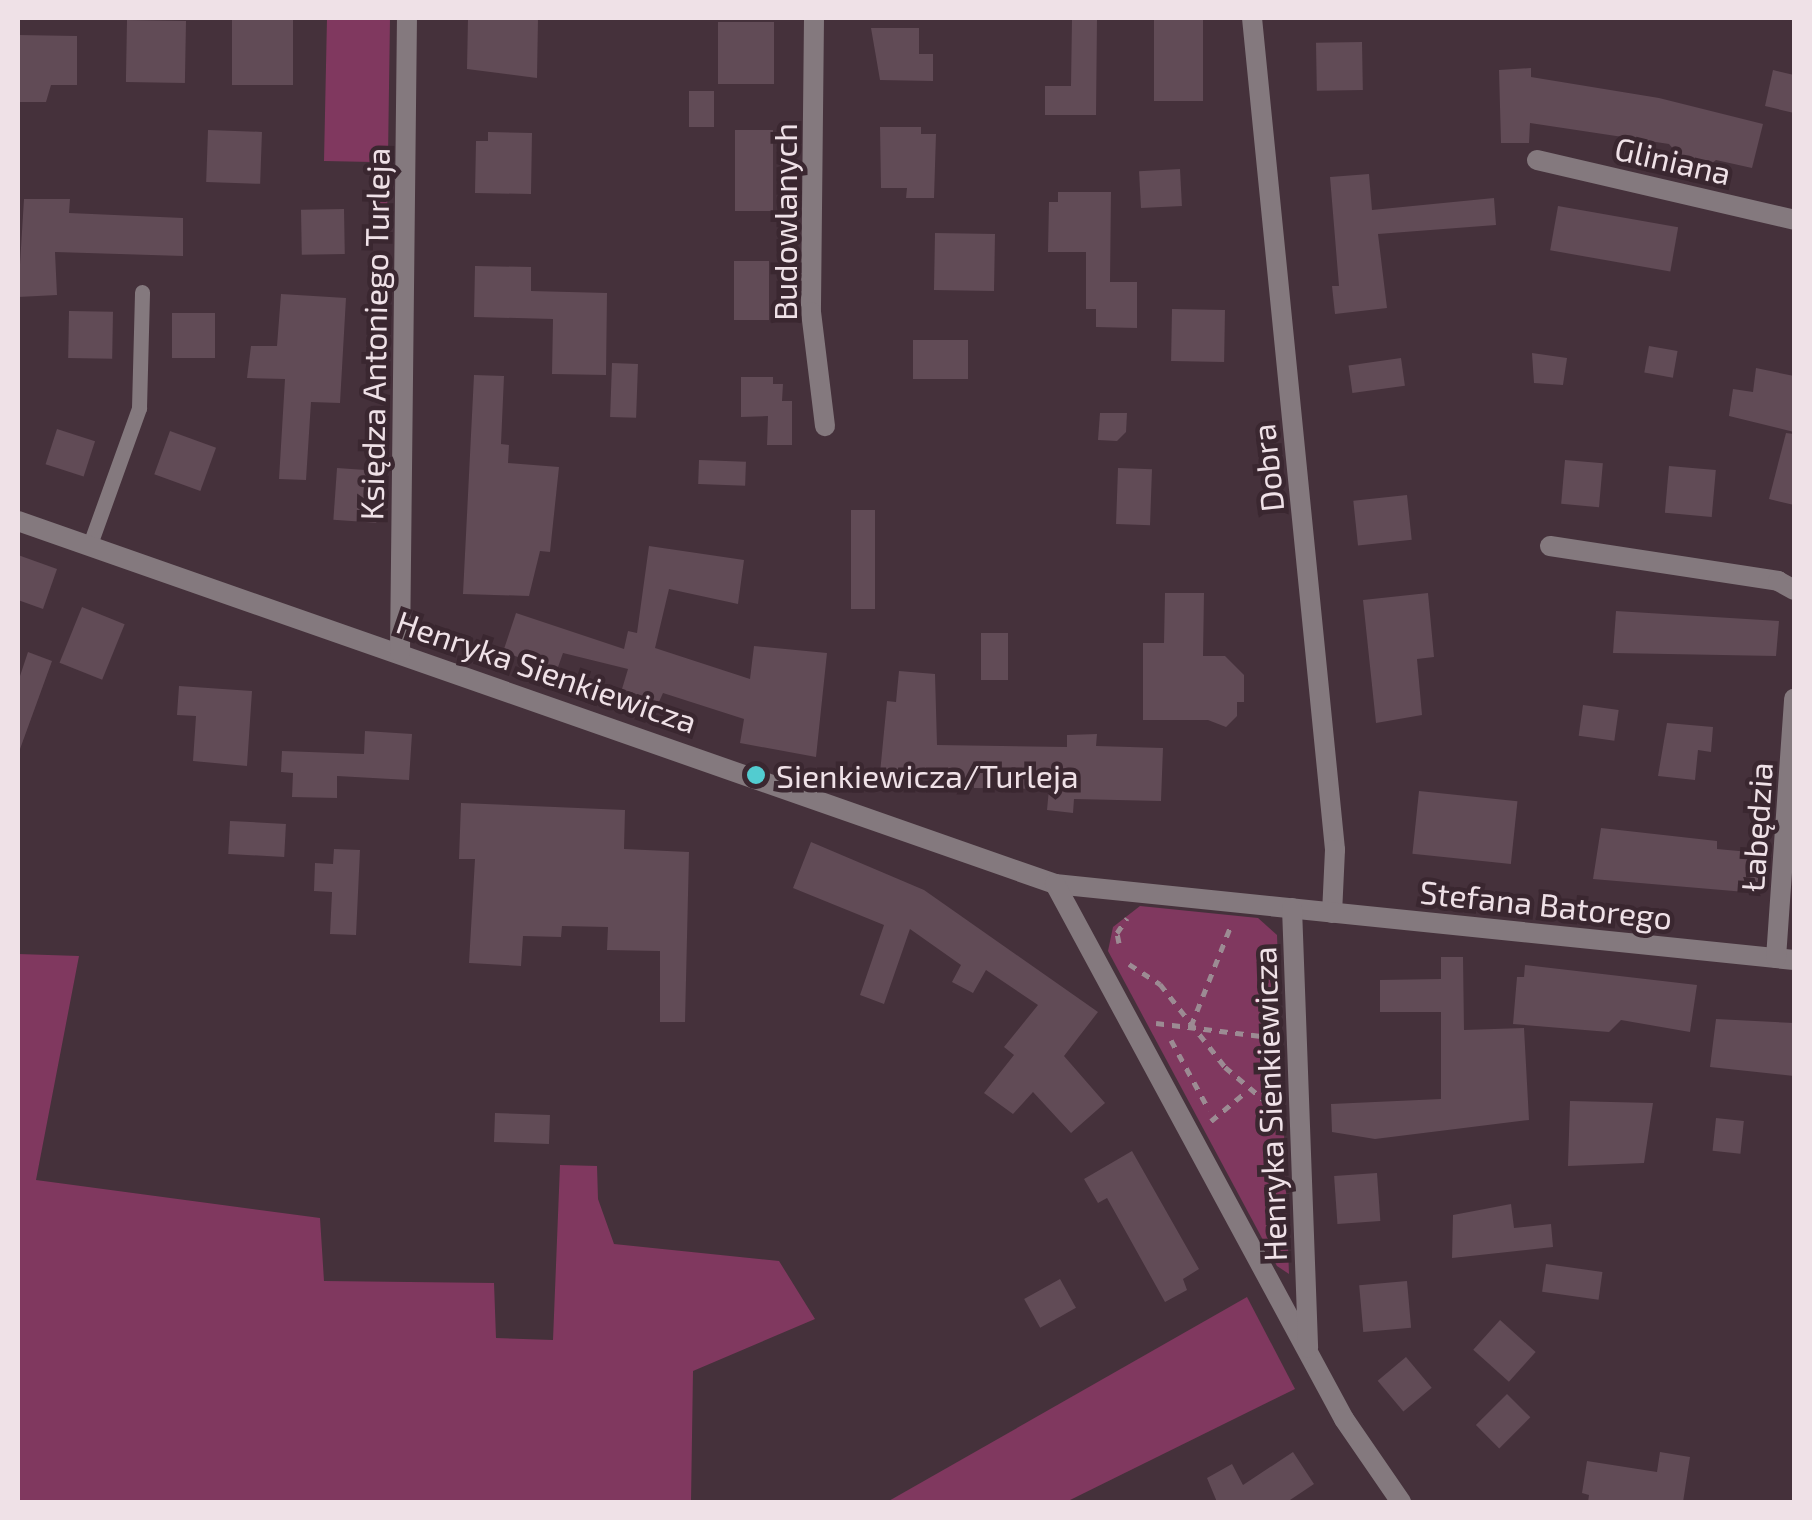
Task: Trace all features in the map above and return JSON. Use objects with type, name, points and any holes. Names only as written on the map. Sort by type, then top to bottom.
[{"type":"street","name":"Księdza Antoniego Turleja","points":[[400,652],[408,18]]},
{"type":"street","name":"Budowlanych","points":[[814,18],[811,312],[825,426]]},
{"type":"street","name":"Dobra","points":[[1252,18],[1333,830],[1332,913]]},
{"type":"street","name":"Gliniana","points":[[1537,160],[1794,220]]},
{"type":"street","name":"Henryka Sienkiewicza","points":[[18,522],[400,652],[1055,884],[1292,908],[1309,1355]]},
{"type":"street","points":[[1550,546],[1778,581],[1794,590]]},
{"type":"street","name":"Łabędzia","points":[[1785,959],[1794,699]]},
{"type":"street","name":"Henryka Sienkiewicza","points":[[1055,884],[1309,1355],[1400,1502]]},
{"type":"street","name":"Stefana Batorego","points":[[1292,908],[1785,959]]},
{"type":"lane","points":[[89,547],[142,394],[142,292]]},
{"type":"path","points":[[1136,916],[1116,933],[1137,978]]},
{"type":"path","points":[[1213,926],[1242,930]]},
{"type":"path","points":[[1191,1026],[1230,928]]},
{"type":"path","points":[[1129,964],[1160,984],[1247,1091],[1269,1104]]},
{"type":"path","points":[[1249,1244],[1267,1230],[1275,1232],[1267,978]]},
{"type":"path","points":[[1152,1008],[1214,1120]]},
{"type":"path","points":[[1134,1030],[1159,1022],[1296,1038]]},
{"type":"path","points":[[1191,1136],[1247,1091]]},
{"type":"shaded area","points":[[327,18],[390,18],[387,226],[375,228],[373,162],[324,161]]},
{"type":"shaded area","points":[[1140,906],[1258,918],[1277,935],[1289,1274],[1277,1266],[1108,951],[1113,927]]},
{"type":"shaded area","points":[[18,954],[79,956],[36,1180],[320,1218],[324,1281],[494,1283],[496,1338],[553,1340],[560,1165],[597,1166],[598,1199],[614,1244],[779,1261],[815,1319],[693,1371],[691,1502],[18,1502]]},
{"type":"shaded area","points":[[1247,1297],[1295,1389],[1066,1502],[887,1502]]},
{"type":"building","points":[[468,18],[538,18],[537,78],[467,69]]},
{"type":"building","points":[[1072,18],[1097,18],[1096,115],[1045,115],[1045,86],[1071,86]]},
{"type":"building","points":[[1154,18],[1203,18],[1203,101],[1154,101]]},
{"type":"building","points":[[127,20],[186,21],[185,83],[126,82]]},
{"type":"building","points":[[232,20],[293,20],[293,85],[232,85]]},
{"type":"building","points":[[718,22],[774,22],[774,84],[718,84]]},
{"type":"building","points":[[871,28],[919,28],[919,54],[933,54],[933,81],[880,80]]},
{"type":"building","points":[[18,35],[77,36],[77,85],[51,85],[46,102],[18,102]]},
{"type":"building","points":[[1362,42],[1363,90],[1317,91],[1316,43]]},
{"type":"building","points":[[1531,68],[1531,77],[1659,98],[1763,124],[1752,168],[1716,160],[1696,176],[1669,144],[1530,123],[1529,143],[1501,143],[1499,70]]},
{"type":"building","points":[[1773,70],[1794,75],[1794,113],[1765,106]]},
{"type":"building","points":[[689,91],[714,91],[714,127],[689,127]]},
{"type":"building","points":[[880,127],[921,127],[921,134],[936,134],[934,198],[906,198],[907,188],[881,188]]},
{"type":"building","points":[[208,130],[262,132],[260,184],[206,182]]},
{"type":"building","points":[[735,130],[773,130],[773,211],[735,211]]},
{"type":"building","points":[[488,132],[532,133],[531,194],[475,193],[476,141],[488,141]]},
{"type":"building","points":[[1180,169],[1182,206],[1141,208],[1139,171]]},
{"type":"building","points":[[1369,174],[1372,210],[1494,198],[1496,225],[1378,234],[1387,308],[1335,314],[1332,286],[1339,286],[1330,177]]},
{"type":"building","points":[[1058,192],[1111,192],[1110,282],[1137,282],[1137,328],[1096,327],[1096,309],[1086,309],[1086,252],[1048,252],[1049,202],[1058,202]]},
{"type":"building","points":[[24,199],[70,199],[69,213],[183,218],[183,256],[55,252],[57,295],[18,297]]},
{"type":"building","points":[[1558,206],[1678,227],[1670,272],[1550,250]]},
{"type":"building","points":[[344,209],[345,254],[302,255],[301,210]]},
{"type":"building","points":[[935,233],[995,234],[994,291],[934,290]]},
{"type":"building","points":[[734,261],[769,261],[769,320],[734,320]]},
{"type":"building","points":[[475,266],[531,267],[531,291],[607,293],[606,375],[552,374],[553,319],[474,317]]},
{"type":"building","points":[[281,294],[346,298],[340,403],[311,402],[306,480],[279,479],[285,379],[247,378],[251,346],[277,346]]},
{"type":"building","points":[[1172,309],[1225,310],[1224,362],[1171,361]]},
{"type":"building","points":[[69,311],[113,312],[112,359],[68,358]]},
{"type":"building","points":[[172,313],[215,313],[215,358],[172,358]]},
{"type":"building","points":[[913,340],[968,340],[968,379],[913,379]]},
{"type":"building","points":[[1649,346],[1678,351],[1673,378],[1644,373]]},
{"type":"building","points":[[1532,353],[1567,358],[1563,385],[1534,383]]},
{"type":"building","points":[[1401,358],[1405,386],[1352,393],[1349,365]]},
{"type":"building","points":[[612,363],[638,364],[636,418],[610,417]]},
{"type":"building","points":[[1756,368],[1794,376],[1794,432],[1729,416],[1733,389],[1753,392]]},
{"type":"building","points":[[474,375],[504,376],[501,444],[509,445],[508,463],[559,467],[550,552],[540,551],[529,596],[463,594]]},
{"type":"building","points":[[741,377],[773,377],[773,384],[783,384],[782,401],[792,401],[792,445],[767,445],[768,416],[741,417]]},
{"type":"building","points":[[1100,413],[1127,413],[1126,432],[1117,441],[1098,440]]},
{"type":"building","points":[[57,429],[95,441],[84,477],[46,464]]},
{"type":"building","points":[[170,431],[216,448],[200,491],[154,474]]},
{"type":"building","points":[[1786,433],[1794,434],[1794,505],[1769,499]]},
{"type":"building","points":[[699,460],[746,462],[745,486],[698,484]]},
{"type":"building","points":[[1565,460],[1603,463],[1599,507],[1561,504]]},
{"type":"building","points":[[1669,466],[1716,470],[1712,517],[1665,513]]},
{"type":"building","points":[[337,468],[380,471],[376,523],[333,520]]},
{"type":"building","points":[[1118,468],[1152,469],[1150,525],[1116,524]]},
{"type":"building","points":[[1407,495],[1412,540],[1358,545],[1353,501]]},
{"type":"building","points":[[851,510],[875,510],[875,609],[851,609]]},
{"type":"building","points":[[649,546],[744,560],[738,604],[669,589],[655,648],[750,679],[754,646],[827,653],[816,757],[740,743],[744,719],[663,693],[659,702],[622,689],[628,669],[563,653],[557,670],[503,652],[516,613],[624,649],[628,631],[637,633]]},
{"type":"building","points":[[18,555],[57,569],[43,609],[18,600]]},
{"type":"building","points":[[1165,593],[1204,593],[1203,656],[1225,656],[1244,675],[1244,702],[1237,702],[1237,716],[1226,727],[1208,720],[1143,720],[1143,643],[1164,643]]},
{"type":"building","points":[[1428,593],[1434,657],[1417,659],[1422,715],[1376,723],[1363,600]]},
{"type":"building","points":[[82,607],[125,624],[102,680],[60,663]]},
{"type":"building","points":[[1616,611],[1779,621],[1776,656],[1613,653]]},
{"type":"building","points":[[981,633],[1008,633],[1008,680],[981,680]]},
{"type":"building","points":[[28,652],[52,661],[20,749],[18,682]]},
{"type":"building","points":[[899,671],[935,674],[937,745],[1067,747],[1067,735],[1097,734],[1096,746],[1163,748],[1161,801],[1074,799],[1073,813],[1047,810],[1049,789],[974,788],[974,782],[880,773],[887,701],[896,702]]},
{"type":"building","points":[[179,686],[252,691],[247,766],[193,761],[196,716],[177,715]]},
{"type":"building","points":[[1583,705],[1619,710],[1614,741],[1579,736]]},
{"type":"building","points":[[1667,723],[1713,727],[1711,752],[1698,750],[1695,780],[1658,776]]},
{"type":"building","points":[[365,731],[412,734],[409,780],[337,776],[337,798],[292,797],[293,773],[281,772],[282,751],[364,754]]},
{"type":"building","points":[[1419,791],[1517,801],[1511,864],[1412,854]]},
{"type":"building","points":[[461,803],[625,810],[624,849],[689,852],[685,1022],[660,1022],[660,951],[607,950],[608,927],[562,926],[561,937],[523,936],[521,966],[469,963],[475,859],[459,859]]},
{"type":"building","points":[[230,821],[286,824],[284,857],[228,854]]},
{"type":"building","points":[[1601,828],[1717,841],[1717,849],[1760,853],[1757,893],[1593,879]]},
{"type":"building","points":[[811,842],[924,890],[1098,1012],[1064,1056],[1105,1103],[1071,1133],[1033,1092],[1013,1114],[984,1093],[1014,1055],[1004,1047],[1038,1005],[986,970],[973,993],[952,982],[961,965],[910,929],[884,1004],[860,995],[884,925],[793,888]]},
{"type":"building","points":[[334,849],[360,850],[356,935],[330,934],[332,892],[314,891],[315,863],[333,864]]},
{"type":"building","points":[[1441,957],[1463,957],[1464,1030],[1524,1028],[1529,1120],[1375,1139],[1332,1132],[1331,1104],[1441,1099],[1441,1012],[1380,1012],[1380,980],[1441,979]]},
{"type":"building","points":[[1525,965],[1697,985],[1690,1032],[1621,1020],[1609,1032],[1513,1024],[1517,977],[1524,977]]},
{"type":"building","points":[[1716,1019],[1794,1023],[1794,1076],[1710,1067]]},
{"type":"building","points":[[1570,1101],[1653,1103],[1644,1163],[1568,1166]]},
{"type":"building","points":[[495,1113],[550,1115],[549,1144],[494,1142]]},
{"type":"building","points":[[1716,1118],[1744,1121],[1740,1154],[1713,1151]]},
{"type":"building","points":[[1132,1151],[1199,1269],[1183,1279],[1187,1290],[1165,1302],[1107,1198],[1098,1203],[1084,1179]]},
{"type":"building","points":[[1377,1173],[1380,1221],[1337,1224],[1334,1176]]},
{"type":"building","points":[[1511,1204],[1514,1228],[1551,1224],[1553,1247],[1452,1258],[1453,1215]]},
{"type":"building","points":[[1546,1264],[1602,1272],[1599,1300],[1542,1292]]},
{"type":"building","points":[[1060,1279],[1076,1308],[1040,1328],[1024,1299]]},
{"type":"building","points":[[1407,1281],[1411,1328],[1363,1332],[1359,1285]]},
{"type":"building","points":[[1500,1320],[1536,1352],[1509,1382],[1473,1350]]},
{"type":"building","points":[[1406,1357],[1432,1388],[1403,1411],[1378,1381]]},
{"type":"building","points":[[1507,1394],[1530,1417],[1499,1448],[1476,1425]]},
{"type":"building","points":[[1293,1452],[1314,1484],[1287,1502],[1217,1502],[1207,1478],[1232,1464],[1243,1485]]},
{"type":"building","points":[[1660,1452],[1690,1457],[1683,1502],[1588,1502],[1589,1495],[1582,1493],[1587,1461],[1657,1472]]},
{"type":"place","name":"Sienkiewicza/Turleja","points":[[756,775]]}]
